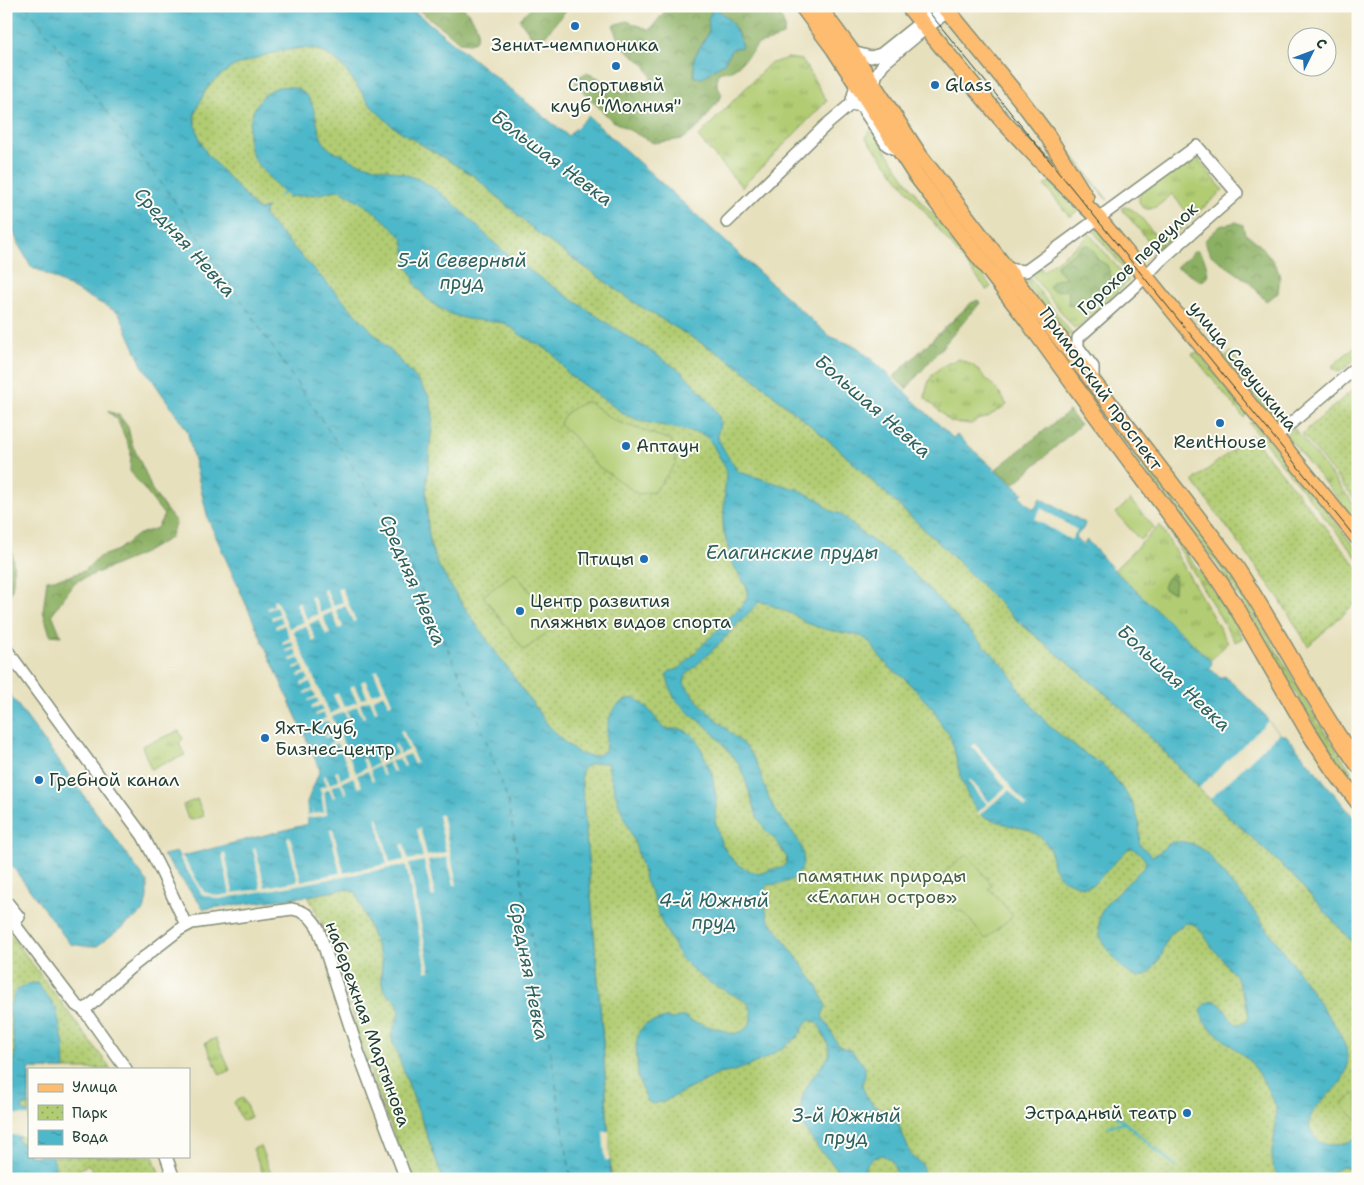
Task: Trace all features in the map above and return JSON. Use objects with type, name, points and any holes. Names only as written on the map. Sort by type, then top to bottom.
[{"type":"main road","name":"Приморский проспект","points":[[802,6],[834,49],[915,174],[1027,320],[1218,579],[1308,731],[1330,765],[1358,802]]},
{"type":"main road","name":"Приморский проспект","points":[[818,6],[852,52],[920,156],[1235,566],[1256,598],[1338,738],[1358,766]]},
{"type":"main road","name":"улица Савушкина","points":[[908,6],[1009,127],[1098,218],[1358,538]]},
{"type":"main road","name":"улица Савушкина","points":[[948,8],[1047,135],[1098,218]]},
{"type":"street","points":[[852,52],[870,57],[881,54],[948,8]]},
{"type":"street","points":[[874,86],[876,76],[883,64],[924,25]]},
{"type":"street","points":[[727,222],[825,126],[851,104],[855,88],[854,80]]},
{"type":"street","points":[[851,104],[861,106],[887,145],[901,152]]},
{"type":"street","name":"Горохов переулок","points":[[1093,382],[1093,367],[1078,347],[1078,338],[1161,260],[1237,193],[1197,146],[1098,218]]},
{"type":"street","points":[[1004,267],[1026,271],[1098,218]]},
{"type":"street","points":[[1026,271],[1024,284],[1026,295]]},
{"type":"street","points":[[1275,437],[1358,366]]},
{"type":"street","points":[[6,649],[143,836],[186,926],[129,969],[84,1010]]},
{"type":"street","points":[[6,901],[82,1001],[84,1010]]},
{"type":"street","name":"набережная Мартынова","points":[[186,926],[207,920],[283,910],[300,911],[308,915],[318,928],[366,1071],[406,1179]]},
{"type":"street","points":[[6,913],[76,1005],[84,1010],[125,1068]]},
{"type":"street","points":[[167,1158],[174,1179]]},
{"type":"green space","points":[[413,6],[462,6],[477,27],[478,31],[475,41],[470,43],[459,42]]},
{"type":"green space","points":[[533,6],[571,6],[545,36],[533,38],[519,19]]},
{"type":"green space","points":[[669,6],[776,6],[785,27],[783,35],[758,44],[738,66],[717,75],[717,85],[722,95],[701,125],[683,139],[653,143],[611,120],[575,83],[579,77],[586,73],[625,93],[648,81],[652,78],[646,66],[622,46],[613,25],[627,21],[650,30]],"holes":[[[727,17],[737,31],[742,47],[732,49],[724,63],[703,78],[694,77],[694,58],[709,31]]]},
{"type":"green space","name":"памятник природы «Елагин остров»","points":[[302,48],[325,53],[334,59],[344,68],[372,107],[409,137],[474,176],[540,235],[635,303],[723,356],[747,373],[833,444],[945,549],[1014,618],[1118,704],[1209,798],[1290,873],[1358,948],[1358,1179],[611,1179],[603,1042],[581,774],[583,768],[580,754],[564,742],[548,725],[482,633],[438,565],[431,547],[428,528],[426,489],[429,461],[429,396],[415,377],[264,216],[266,208],[258,210],[211,159],[197,134],[195,122],[196,109],[203,94],[222,74],[236,65],[252,59]]},
{"type":"green space","points":[[788,58],[802,60],[827,101],[742,187],[698,137],[769,64]]},
{"type":"green space","points":[[872,130],[920,200],[963,249],[991,287],[987,290],[866,138],[867,134]]},
{"type":"green space","points":[[1060,142],[1064,144],[1108,200],[1104,197]]},
{"type":"green space","points":[[1190,157],[1198,159],[1223,190],[1193,217],[1189,215],[1172,194],[1153,208],[1145,208],[1141,205],[1139,201],[1140,193]]},
{"type":"green space","points":[[1048,182],[1077,211],[1070,217],[1044,185]]},
{"type":"green space","points":[[1125,207],[1135,211],[1155,235],[1161,234],[1178,221],[1184,222],[1186,225],[1156,250],[1121,208]]},
{"type":"green space","points":[[1236,222],[1243,225],[1245,234],[1265,251],[1279,273],[1278,293],[1266,301],[1249,282],[1211,255],[1204,241],[1220,226]]},
{"type":"green space","points":[[1092,230],[1102,234],[1131,270],[1134,281]]},
{"type":"green space","points":[[1087,231],[1129,281],[1079,326],[1074,328],[1030,273],[1039,266],[1043,271],[1088,237],[1085,233]]},
{"type":"green space","points":[[1088,245],[1094,251],[1097,259],[1107,265],[1113,279],[1118,279],[1107,294],[1096,303],[1091,305],[1084,299],[1074,306],[1068,305],[1069,290],[1054,291],[1049,287],[1053,281],[1066,277],[1057,269],[1057,265],[1082,246]]},
{"type":"green space","points":[[1196,250],[1204,258],[1206,264],[1208,275],[1203,281],[1197,280],[1189,273],[1176,267]]},
{"type":"green space","points":[[1028,276],[1073,335],[1065,333],[1028,286],[1026,282]]},
{"type":"green space","points":[[978,300],[980,303],[906,389],[893,377],[971,303]]},
{"type":"green space","points":[[1358,344],[1358,357],[1340,372],[1335,370],[1333,365]]},
{"type":"green space","points":[[1197,352],[1247,413],[1244,418],[1192,354]]},
{"type":"green space","points":[[1231,352],[1287,421],[1279,426],[1226,361],[1226,356]]},
{"type":"green space","points":[[959,359],[974,366],[999,392],[1007,405],[986,418],[971,424],[957,423],[951,422],[925,398],[928,382],[935,372],[939,368]]},
{"type":"green space","points":[[1358,385],[1358,504],[1302,434]]},
{"type":"green space","name":"Аптаун","points":[[587,401],[615,421],[671,440],[676,463],[654,492],[638,494],[595,464],[573,436],[560,425],[561,420],[567,413]]},
{"type":"green space","points":[[107,411],[119,415],[128,427],[132,444],[152,490],[176,522],[170,538],[142,554],[75,582],[52,614],[61,636],[50,635],[43,611],[47,580],[66,577],[84,571],[99,557],[118,550],[137,535],[157,528],[164,515],[130,471],[131,451],[117,419]]},
{"type":"green space","points":[[1069,411],[1080,425],[1014,484],[996,469]]},
{"type":"green space","points":[[1254,422],[1358,551],[1358,559],[1249,423]]},
{"type":"green space","points":[[1293,427],[1358,509],[1358,524],[1286,435]]},
{"type":"green space","points":[[1119,428],[1228,571],[1249,603],[1319,724],[1358,781],[1358,789],[1315,726],[1225,574],[1116,431]]},
{"type":"green space","points":[[1251,435],[1358,568],[1358,601],[1308,646],[1279,598],[1193,481]]},
{"type":"green space","points":[[1130,500],[1154,527],[1140,540],[1116,513]]},
{"type":"green space","points":[[1160,525],[1228,643],[1210,661],[1114,570]]},
{"type":"green space","points":[[1167,528],[1197,568],[1243,638],[1235,642]]},
{"type":"green space","points":[[11,545],[13,582],[6,601],[6,546]]},
{"type":"green space","name":"Центр развития пляжных видов спорта","points":[[515,572],[556,626],[524,650],[483,596]]},
{"type":"green space","points":[[1172,573],[1175,575],[1174,592],[1165,590],[1163,587]]},
{"type":"green space","points":[[179,731],[183,739],[179,743],[185,755],[151,769],[142,746]]},
{"type":"green space","points":[[197,799],[204,816],[193,820],[188,819],[183,805]]},
{"type":"green space","points":[[967,854],[992,885],[989,888],[1013,916],[985,939],[962,910],[959,912],[934,881]]},
{"type":"green space","points":[[344,889],[356,892],[382,961],[381,979],[387,994],[396,1001],[400,1010],[391,1036],[443,1179],[412,1179],[382,1104],[353,1022],[355,1021],[331,943],[329,944],[320,919],[308,896]]},
{"type":"green space","points":[[6,929],[110,1068],[28,1068],[28,1158],[154,1158],[161,1179],[98,1179],[88,1164],[76,1173],[80,1179],[6,1179]]},
{"type":"green space","points":[[216,1038],[230,1070],[220,1075],[205,1043]]},
{"type":"green space","points":[[1358,1091],[1358,1122],[1342,1105]]},
{"type":"green space","points":[[243,1098],[251,1117],[242,1121],[234,1102]]},
{"type":"green space","points":[[260,1146],[273,1179],[265,1179],[253,1149]]},
{"type":"water","points":[[6,6],[408,6],[568,136],[588,116],[829,336],[857,347],[886,372],[897,385],[953,438],[957,435],[1023,493],[1020,496],[1032,508],[1035,509],[1040,498],[1085,523],[1083,529],[1075,537],[1083,545],[1087,540],[1114,570],[1212,662],[1210,668],[1220,678],[1225,676],[1266,716],[1267,720],[1281,735],[1286,735],[1358,823],[1358,948],[1290,873],[1209,798],[1118,704],[1014,618],[945,549],[833,444],[747,373],[723,356],[635,303],[540,235],[474,176],[392,126],[372,107],[344,68],[334,59],[325,53],[302,48],[268,54],[234,66],[207,88],[197,108],[194,116],[195,123],[200,141],[207,154],[258,210],[267,208],[263,214],[264,216],[415,377],[429,396],[433,414],[426,489],[428,528],[431,547],[438,565],[482,633],[548,725],[564,742],[580,754],[589,756],[598,755],[605,751],[608,724],[612,711],[622,702],[634,698],[648,709],[664,729],[682,729],[698,741],[712,774],[716,798],[715,820],[721,843],[731,858],[743,868],[759,874],[772,869],[779,869],[785,865],[787,858],[757,816],[738,763],[706,726],[690,714],[674,698],[666,676],[670,671],[679,669],[747,598],[747,588],[732,563],[723,528],[726,469],[711,442],[705,436],[640,421],[624,414],[569,375],[553,354],[519,334],[505,323],[467,319],[450,314],[439,308],[426,298],[415,284],[408,268],[403,239],[374,211],[349,195],[340,190],[288,197],[260,167],[249,147],[250,122],[254,110],[268,92],[278,87],[290,87],[301,91],[308,97],[313,106],[320,135],[324,143],[331,150],[358,163],[402,173],[427,184],[451,201],[503,251],[515,260],[682,372],[715,410],[720,422],[718,438],[739,472],[799,490],[821,501],[829,510],[841,514],[864,535],[898,558],[1008,670],[1022,694],[1049,726],[1110,772],[1134,807],[1139,823],[1140,845],[1152,856],[1159,853],[1167,845],[1178,842],[1186,842],[1206,852],[1254,911],[1308,986],[1343,1040],[1348,1058],[1345,1073],[1340,1083],[1312,1113],[1310,1127],[1317,1140],[1328,1145],[1358,1139],[1358,1172],[1343,1166],[1334,1171],[1329,1179],[1286,1179],[1277,1174],[1272,1166],[1276,1106],[1260,1075],[1249,1060],[1211,1029],[1203,1020],[1201,1010],[1205,1004],[1214,1000],[1222,1006],[1236,1024],[1244,1023],[1249,1018],[1245,999],[1235,975],[1213,949],[1202,932],[1193,924],[1186,923],[1168,936],[1161,957],[1151,971],[1140,977],[1124,970],[1106,948],[1100,936],[1100,915],[1106,904],[1144,867],[1146,862],[1140,854],[1132,848],[1128,849],[1093,885],[1083,887],[1064,880],[1053,866],[1050,849],[1042,838],[1029,830],[984,817],[978,812],[968,796],[961,779],[949,734],[943,728],[933,709],[903,677],[890,668],[870,642],[861,636],[824,629],[806,623],[794,615],[759,602],[686,675],[684,683],[700,703],[750,752],[774,808],[799,842],[803,858],[800,872],[789,881],[781,884],[767,885],[765,889],[764,897],[768,918],[818,987],[826,1006],[822,1016],[833,1036],[839,1046],[852,1051],[865,1067],[862,1086],[866,1095],[873,1105],[896,1118],[911,1155],[922,1164],[925,1179],[899,1179],[891,1160],[882,1155],[871,1159],[865,1167],[866,1176],[869,1179],[843,1179],[818,1148],[805,1130],[800,1113],[802,1098],[809,1082],[829,1056],[829,1047],[820,1027],[816,1022],[810,1020],[796,1038],[750,1066],[719,1074],[665,1101],[653,1104],[647,1101],[638,1078],[636,1045],[639,1031],[646,1024],[665,1018],[685,1017],[690,1021],[732,1034],[743,1031],[750,1024],[752,1012],[747,1002],[710,983],[697,974],[680,957],[662,923],[646,883],[635,844],[618,802],[607,763],[600,763],[591,764],[583,768],[581,774],[603,1042],[611,1179],[443,1179],[391,1036],[400,1010],[396,1001],[384,990],[381,979],[382,961],[356,892],[344,889],[308,896],[204,909],[163,855],[177,852],[179,857],[308,824],[307,802],[320,770],[208,519],[187,430],[142,365],[119,313],[31,266],[18,244],[6,209]]},
{"type":"water","points":[[714,7],[732,24],[738,34],[742,47],[732,49],[724,63],[703,78],[694,77],[694,58],[709,31],[708,18]]},
{"type":"water","name":"Гребной канал","points":[[6,689],[147,882],[147,897],[144,911],[97,946],[70,944],[6,858]]},
{"type":"water","points":[[37,983],[56,1008],[64,1045],[65,1068],[28,1068],[28,1105],[24,1105],[22,1109],[28,1113],[25,1137],[18,1136],[18,1139],[20,1143],[28,1147],[28,1158],[53,1158],[55,1164],[55,1179],[6,1179],[6,1106],[9,1105],[13,1091],[12,1072],[15,1052],[9,1007],[16,990],[28,984]]},
{"type":"pier","points":[[1041,508],[1077,530],[1071,540],[1035,519]]},
{"type":"pier","points":[[341,587],[356,621],[353,622],[345,605],[336,610],[343,627],[339,629],[332,612],[323,616],[330,634],[326,635],[319,619],[309,624],[316,640],[313,642],[306,626],[293,631],[330,714],[340,709],[333,695],[338,693],[344,707],[357,702],[350,687],[354,685],[361,699],[367,697],[361,682],[365,680],[372,694],[382,690],[374,672],[378,670],[392,703],[389,705],[384,694],[373,699],[378,711],[375,712],[370,700],[360,704],[365,717],[363,718],[357,706],[347,711],[352,723],[350,724],[344,712],[332,717],[356,773],[366,768],[362,759],[365,758],[369,768],[377,764],[373,754],[375,753],[380,762],[388,759],[384,749],[386,748],[390,758],[397,754],[394,745],[396,744],[400,754],[408,750],[400,731],[403,730],[417,763],[414,764],[409,754],[402,757],[406,766],[404,767],[399,758],[391,761],[395,771],[393,772],[388,762],[380,766],[385,775],[383,776],[378,766],[370,770],[374,780],[372,781],[368,771],[357,775],[362,786],[358,788],[353,777],[342,782],[347,793],[345,794],[340,783],[331,787],[335,797],[333,798],[329,789],[324,791],[327,815],[307,818],[307,815],[312,814],[312,808],[313,814],[324,812],[319,788],[327,785],[323,776],[325,775],[330,784],[339,780],[335,772],[338,771],[341,779],[351,774],[341,751],[333,754],[332,752],[340,748],[337,743],[329,746],[328,744],[336,740],[333,735],[325,738],[325,736],[333,732],[330,728],[323,731],[322,729],[330,726],[328,721],[319,724],[318,722],[326,718],[324,713],[316,716],[315,714],[323,710],[321,705],[312,709],[311,706],[319,702],[317,698],[308,701],[316,696],[313,690],[305,694],[304,692],[313,688],[310,682],[302,685],[301,683],[309,679],[306,674],[299,677],[298,675],[305,672],[303,666],[295,669],[294,667],[302,664],[299,658],[291,661],[290,659],[298,656],[295,649],[287,652],[286,650],[294,647],[292,641],[283,645],[282,642],[290,638],[284,625],[276,629],[275,626],[283,622],[280,616],[272,620],[271,617],[279,614],[276,607],[268,610],[267,608],[274,605],[273,601],[276,600],[289,628],[304,622],[296,604],[299,602],[307,619],[318,614],[310,597],[313,596],[321,613],[331,608],[323,590],[326,589],[333,606],[343,602],[337,589]]},
{"type":"pier","points":[[1268,721],[1279,733],[1210,799],[1199,788]]},
{"type":"pier","points":[[975,744],[1027,806],[1025,808],[1009,790],[979,815],[977,813],[987,804],[968,782],[970,779],[989,802],[1006,787],[972,746]]},
{"type":"pier","points":[[438,815],[442,815],[457,885],[454,885],[447,857],[428,861],[435,896],[432,897],[424,861],[409,864],[430,971],[426,971],[406,865],[219,899],[202,894],[179,857],[182,856],[204,892],[218,896],[230,894],[222,854],[225,853],[233,893],[261,889],[253,848],[255,847],[265,887],[298,881],[287,837],[290,836],[301,881],[340,873],[330,830],[333,830],[344,873],[387,864],[376,817],[378,817],[390,863],[404,860],[401,845],[404,844],[408,860],[423,857],[417,829],[420,828],[427,856],[446,852]]},
{"type":"pier","points":[[6,1113],[28,1116],[27,1137],[6,1134]]},
{"type":"pier","points":[[609,1131],[610,1160],[605,1160],[603,1132]]},
{"type":"waterway","points":[[281,195],[284,192]]},
{"type":"waterway","points":[[1117,1116],[1175,1166]]},
{"type":"waterway","points":[[1109,1126],[1126,1123]]},
{"type":"ferry route","points":[[26,6],[171,196],[376,501],[402,547],[472,702],[508,801],[571,1179]]},
{"type":"tram line","points":[[924,6],[1358,541]]},
{"type":"place","name":"Зенит-чемпионика","points":[[575,26]]},
{"type":"place","name":"Спортивый клуб \"Молния\"","points":[[616,66]]},
{"type":"place","name":"Glass","points":[[935,85]]},
{"type":"place","name":"RentHouse","points":[[1220,423]]},
{"type":"place","name":"Аптаун","points":[[626,446]]},
{"type":"place","name":"Птицы","points":[[644,559]]},
{"type":"place","name":"Центр развития пляжных видов спорта","points":[[520,611]]},
{"type":"place","name":"Яхт-Клуб, Бизнес-центр","points":[[265,738]]},
{"type":"place","name":"Гребной канал","points":[[39,780]]},
{"type":"place","name":"Эстрадный театр","points":[[1187,1113]]},
{"type":"water label","name":"Большая Невка","points":[[552,158]]},
{"type":"water label","name":"Средняя Невка","points":[[185,242]]},
{"type":"water label","name":"5-й Северный пруд","points":[[462,271]]},
{"type":"water label","name":"Большая Невка","points":[[873,406]]},
{"type":"water label","name":"Елагинские пруды","points":[[792,552]]},
{"type":"water label","name":"Средняя Невка","points":[[413,580]]},
{"type":"water label","name":"Большая Невка","points":[[1174,678]]},
{"type":"water label","name":"4-й Южный пруд","points":[[714,911]]},
{"type":"water label","name":"Средняя Невка","points":[[529,971]]},
{"type":"water label","name":"3-й Южный пруд","points":[[846,1126]]}]
